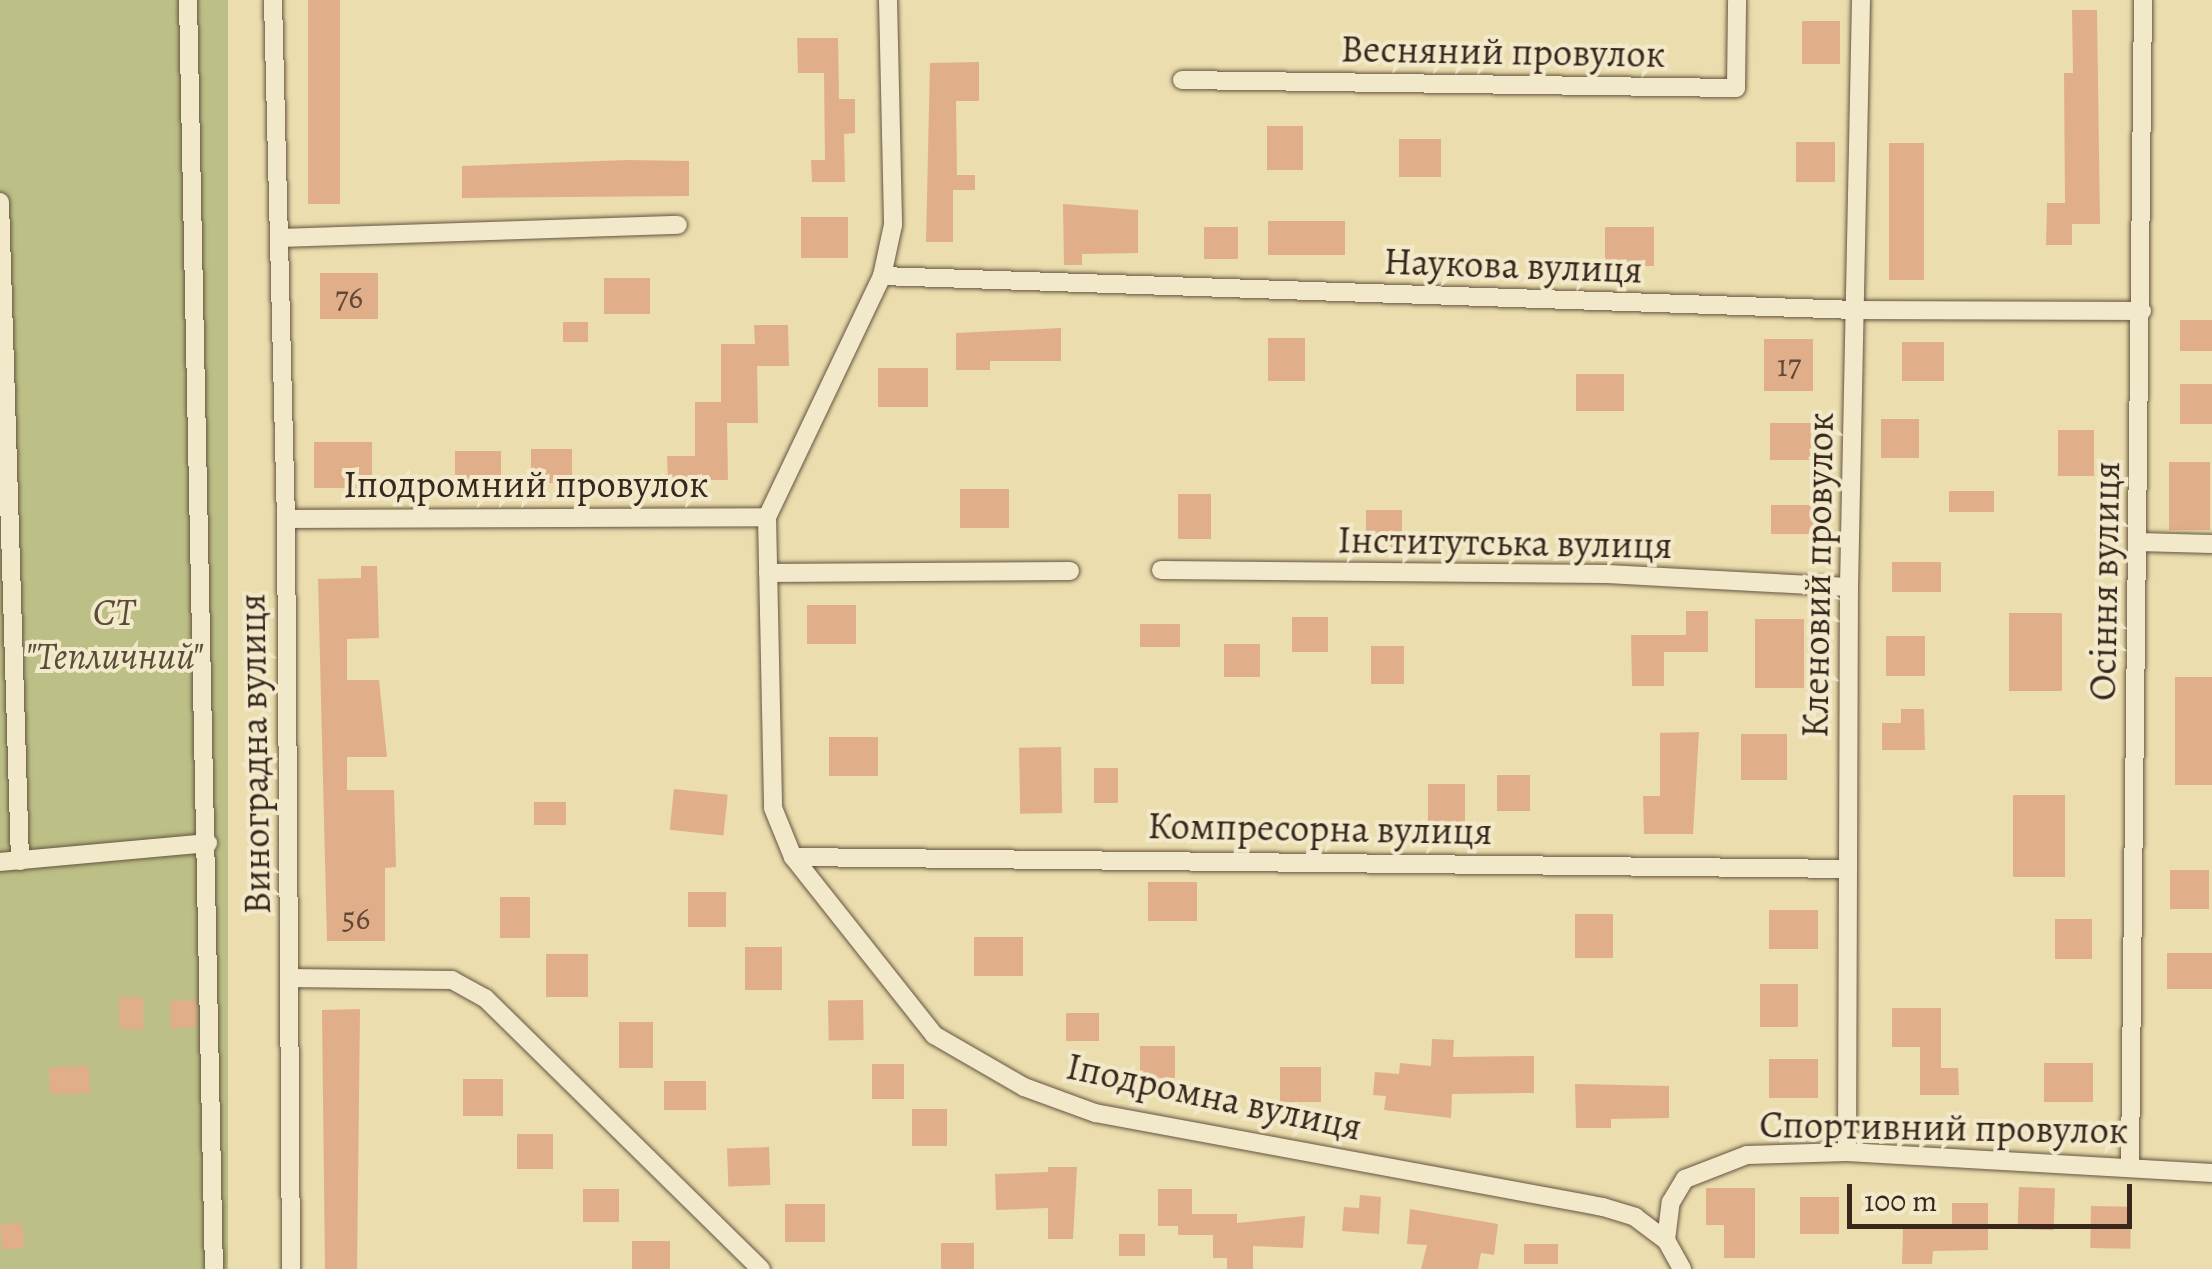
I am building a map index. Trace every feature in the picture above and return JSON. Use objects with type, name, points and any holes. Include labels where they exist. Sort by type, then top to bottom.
[{"type":"street","points":[[188,0],[214,1269]]},
{"type":"street","name":"Виноградна вулиця","points":[[272,0],[286,519],[291,1269]]},
{"type":"street","name":"Іподромна вулиця","points":[[888,0],[893,225],[882,276],[767,517],[772,808],[794,856],[934,1036],[1024,1087],[1094,1113],[1603,1206],[1666,1240]]},
{"type":"street","name":"Весняний провулок","points":[[1182,80],[1736,88],[1738,0]]},
{"type":"street","name":"Кленовий провулок","points":[[1847,1152],[1848,588],[1860,0]]},
{"type":"street","name":"Осіння вулиця","points":[[2130,1163],[2144,0]]},
{"type":"street","points":[[0,202],[20,861]]},
{"type":"street","points":[[281,238],[678,226]]},
{"type":"street","name":"Наукова вулиця","points":[[882,276],[1855,310],[2142,311]]},
{"type":"street","name":"Іподромний провулок","points":[[286,519],[767,517]]},
{"type":"street","points":[[2138,542],[2212,544]]},
{"type":"street","points":[[768,573],[1070,570]]},
{"type":"street","name":"Інститутська вулиця","points":[[1161,570],[1608,574],[1848,588]]},
{"type":"street","points":[[0,862],[208,843]]},
{"type":"street","name":"Компресорна вулиця","points":[[794,856],[1846,869]]},
{"type":"street","points":[[290,978],[452,980],[485,998],[761,1269]]},
{"type":"street","name":"Спортивний провулок","points":[[1666,1240],[1671,1202],[1684,1178],[1716,1162],[1847,1152],[2130,1163],[2212,1173]]},
{"type":"street","points":[[1666,1240],[1682,1269]]},
{"type":"green space","name":"СТ \"Тепличний\"","points":[[0,0],[228,0],[228,1269],[0,1269]]},
{"type":"building","points":[[308,0],[340,0],[340,204],[308,204]]},
{"type":"building","points":[[2072,10],[2097,10],[2100,224],[2072,224],[2072,245],[2046,245],[2047,203],[2065,203],[2064,73],[2073,73]]},
{"type":"building","points":[[1802,21],[1840,21],[1840,64],[1802,64]]},
{"type":"building","points":[[797,38],[838,38],[839,99],[855,99],[855,133],[844,134],[845,182],[812,182],[811,160],[825,160],[824,73],[798,73]]},
{"type":"building","points":[[979,62],[979,101],[956,101],[957,175],[975,175],[975,190],[953,190],[953,242],[926,242],[930,63]]},
{"type":"building","points":[[1267,126],[1303,126],[1303,170],[1267,170]]},
{"type":"building","points":[[1399,139],[1441,139],[1441,177],[1399,177]]},
{"type":"building","points":[[1796,142],[1835,142],[1835,182],[1796,182]]},
{"type":"building","points":[[1889,143],[1924,143],[1924,280],[1889,280]]},
{"type":"building","points":[[689,161],[689,196],[462,198],[462,166]]},
{"type":"building","points":[[1063,204],[1138,210],[1138,253],[1082,254],[1082,265],[1064,265]]},
{"type":"building","points":[[801,217],[848,217],[848,258],[801,258]]},
{"type":"building","points":[[1268,221],[1345,221],[1345,255],[1268,255]]},
{"type":"building","points":[[1204,227],[1238,227],[1238,259],[1204,259]]},
{"type":"building","points":[[1605,227],[1654,227],[1654,266],[1605,266]]},
{"type":"building","points":[[320,273],[378,273],[378,319],[320,319]]},
{"type":"building","points":[[604,278],[650,278],[650,314],[604,314]]},
{"type":"building","points":[[2180,320],[2212,320],[2212,351],[2180,351]]},
{"type":"building","points":[[563,322],[588,322],[588,342],[563,342]]},
{"type":"building","points":[[754,325],[788,325],[789,366],[757,366],[758,423],[727,423],[728,480],[668,480],[667,456],[695,456],[695,402],[721,402],[721,344],[755,344]]},
{"type":"building","points":[[1061,328],[1061,361],[990,361],[990,370],[956,370],[956,333]]},
{"type":"building","points":[[1268,338],[1305,338],[1305,381],[1268,381]]},
{"type":"building","points":[[1764,339],[1813,339],[1813,391],[1764,391]]},
{"type":"building","points":[[1902,342],[1944,342],[1944,381],[1902,381]]},
{"type":"building","points":[[878,368],[928,368],[928,407],[878,407]]},
{"type":"building","points":[[1576,374],[1624,374],[1624,411],[1576,411]]},
{"type":"building","points":[[2180,384],[2212,384],[2212,424],[2180,424]]},
{"type":"building","points":[[1881,419],[1919,419],[1919,458],[1881,458]]},
{"type":"building","points":[[1770,423],[1811,423],[1811,460],[1770,460]]},
{"type":"building","points":[[2058,430],[2094,430],[2094,476],[2058,476]]},
{"type":"building","points":[[314,442],[372,442],[372,488],[314,488]]},
{"type":"building","points":[[531,449],[572,449],[572,483],[531,483]]},
{"type":"building","points":[[455,451],[501,451],[501,481],[455,481]]},
{"type":"building","points":[[2169,462],[2210,462],[2210,530],[2169,530]]},
{"type":"building","points":[[960,489],[1009,489],[1009,528],[960,528]]},
{"type":"building","points":[[1949,491],[1994,491],[1994,512],[1949,512]]},
{"type":"building","points":[[1178,494],[1211,494],[1211,539],[1178,539]]},
{"type":"building","points":[[1771,505],[1814,505],[1814,534],[1771,534]]},
{"type":"building","points":[[1366,510],[1402,510],[1402,547],[1366,547]]},
{"type":"building","points":[[1892,562],[1941,562],[1941,592],[1892,592]]},
{"type":"building","points":[[361,566],[377,566],[379,638],[347,639],[347,680],[379,680],[387,757],[347,757],[347,790],[394,790],[396,867],[385,868],[385,941],[327,941],[318,579],[361,578]]},
{"type":"building","points":[[807,605],[856,605],[856,644],[807,644]]},
{"type":"building","points":[[1686,611],[1708,611],[1708,652],[1664,652],[1664,686],[1632,686],[1631,635],[1686,635]]},
{"type":"building","points":[[2009,613],[2062,613],[2062,691],[2009,691]]},
{"type":"building","points":[[1292,617],[1328,617],[1328,652],[1292,652]]},
{"type":"building","points":[[1755,619],[1804,619],[1804,688],[1755,688]]},
{"type":"building","points":[[1140,624],[1180,624],[1180,647],[1140,647]]},
{"type":"building","points":[[1886,636],[1925,636],[1925,676],[1886,676]]},
{"type":"building","points":[[1224,644],[1260,644],[1260,677],[1224,677]]},
{"type":"building","points":[[1371,646],[1404,646],[1404,684],[1371,684]]},
{"type":"building","points":[[2175,677],[2212,677],[2212,785],[2175,785]]},
{"type":"building","points":[[1901,709],[1924,709],[1925,750],[1882,750],[1882,723],[1901,723]]},
{"type":"building","points":[[1699,732],[1693,834],[1644,834],[1643,796],[1660,796],[1660,733]]},
{"type":"building","points":[[1741,734],[1787,734],[1787,780],[1741,780]]},
{"type":"building","points":[[829,737],[878,737],[878,776],[829,776]]},
{"type":"building","points":[[1061,747],[1062,813],[1020,814],[1019,748]]},
{"type":"building","points":[[1094,768],[1118,768],[1118,803],[1094,803]]},
{"type":"building","points":[[1497,775],[1530,775],[1530,811],[1497,811]]},
{"type":"building","points":[[1428,784],[1465,784],[1465,826],[1428,826]]},
{"type":"building","points":[[674,789],[728,795],[723,835],[670,830]]},
{"type":"building","points":[[2013,795],[2065,795],[2065,877],[2013,877]]},
{"type":"building","points":[[534,802],[566,802],[566,825],[534,825]]},
{"type":"building","points":[[2170,870],[2209,870],[2209,909],[2170,909]]},
{"type":"building","points":[[1148,882],[1197,882],[1197,921],[1148,921]]},
{"type":"building","points":[[688,892],[726,892],[726,927],[688,927]]},
{"type":"building","points":[[500,897],[530,897],[530,938],[500,938]]},
{"type":"building","points":[[1769,910],[1818,910],[1818,949],[1769,949]]},
{"type":"building","points":[[1575,914],[1613,914],[1613,958],[1575,958]]},
{"type":"building","points":[[2055,919],[2092,919],[2092,959],[2055,959]]},
{"type":"building","points":[[974,937],[1023,937],[1023,976],[974,976]]},
{"type":"building","points":[[745,947],[782,947],[782,990],[745,990]]},
{"type":"building","points":[[2167,953],[2212,953],[2212,989],[2167,989]]},
{"type":"building","points":[[546,954],[588,954],[588,997],[546,997]]},
{"type":"building","points":[[1760,984],[1798,984],[1798,1027],[1760,1027]]},
{"type":"building","points":[[119,997],[143,997],[143,1029],[119,1029]]},
{"type":"building","points":[[196,1000],[197,1027],[171,1028],[170,1001]]},
{"type":"building","points":[[863,1000],[864,1040],[829,1041],[828,1001]]},
{"type":"building","points":[[1892,1008],[1941,1008],[1941,1068],[1958,1068],[1959,1095],[1920,1095],[1920,1047],[1892,1047]]},
{"type":"building","points":[[360,1009],[357,1269],[325,1269],[322,1010]]},
{"type":"building","points":[[1066,1013],[1099,1013],[1099,1041],[1066,1041]]},
{"type":"building","points":[[619,1022],[653,1022],[653,1068],[619,1068]]},
{"type":"building","points":[[1432,1039],[1454,1040],[1453,1057],[1534,1056],[1534,1093],[1452,1094],[1451,1118],[1384,1110],[1386,1096],[1373,1095],[1375,1072],[1399,1074],[1400,1063],[1431,1066]]},
{"type":"building","points":[[1140,1046],[1175,1046],[1175,1078],[1140,1078]]},
{"type":"building","points":[[1769,1059],[1818,1059],[1818,1098],[1769,1098]]},
{"type":"building","points":[[2044,1063],[2093,1063],[2093,1102],[2044,1102]]},
{"type":"building","points":[[872,1064],[904,1064],[904,1099],[872,1099]]},
{"type":"building","points":[[89,1066],[90,1093],[50,1094],[49,1067]]},
{"type":"building","points":[[1280,1067],[1321,1067],[1321,1102],[1280,1102]]},
{"type":"building","points":[[463,1079],[503,1079],[503,1116],[463,1116]]},
{"type":"building","points":[[664,1081],[706,1081],[706,1110],[664,1110]]},
{"type":"building","points":[[1575,1084],[1669,1086],[1669,1118],[1611,1119],[1611,1128],[1576,1128]]},
{"type":"building","points":[[912,1109],[947,1109],[947,1146],[912,1146]]},
{"type":"building","points":[[517,1134],[553,1134],[553,1169],[517,1169]]},
{"type":"building","points":[[769,1147],[770,1185],[728,1186],[727,1148]]},
{"type":"building","points":[[1048,1167],[1077,1167],[1073,1239],[1048,1239],[1048,1208],[996,1210],[995,1174],[1048,1172]]},
{"type":"building","points":[[2019,1187],[2055,1188],[2054,1230],[2018,1229]]},
{"type":"building","points":[[1706,1188],[1755,1188],[1755,1258],[1724,1258],[1724,1225],[1706,1225]]},
{"type":"building","points":[[583,1189],[619,1189],[619,1222],[583,1222]]},
{"type":"building","points":[[1158,1189],[1192,1189],[1192,1214],[1237,1214],[1237,1223],[1305,1216],[1303,1248],[1253,1246],[1253,1269],[1227,1269],[1227,1258],[1213,1258],[1213,1235],[1178,1235],[1178,1226],[1158,1226]]},
{"type":"building","points":[[1360,1195],[1381,1197],[1379,1234],[1342,1231],[1344,1207],[1359,1208]]},
{"type":"building","points":[[1800,1197],[1839,1197],[1839,1234],[1800,1234]]},
{"type":"building","points":[[1952,1203],[1988,1203],[1988,1250],[1933,1251],[1932,1264],[1902,1264],[1903,1229],[1952,1229]]},
{"type":"building","points":[[785,1204],[825,1204],[825,1242],[785,1242]]},
{"type":"building","points":[[2091,1206],[2131,1207],[2130,1249],[2090,1248]]},
{"type":"building","points":[[1410,1209],[1498,1224],[1494,1255],[1481,1253],[1478,1269],[1421,1269],[1427,1245],[1407,1244]]},
{"type":"building","points":[[22,1223],[24,1248],[2,1250],[0,1225]]},
{"type":"building","points":[[1119,1234],[1145,1234],[1145,1256],[1119,1256]]},
{"type":"building","points":[[632,1241],[670,1241],[670,1269],[632,1269]]},
{"type":"building","points":[[941,1243],[974,1243],[974,1269],[941,1269]]},
{"type":"building","points":[[1524,1244],[1558,1244],[1558,1264],[1524,1264]]}]
